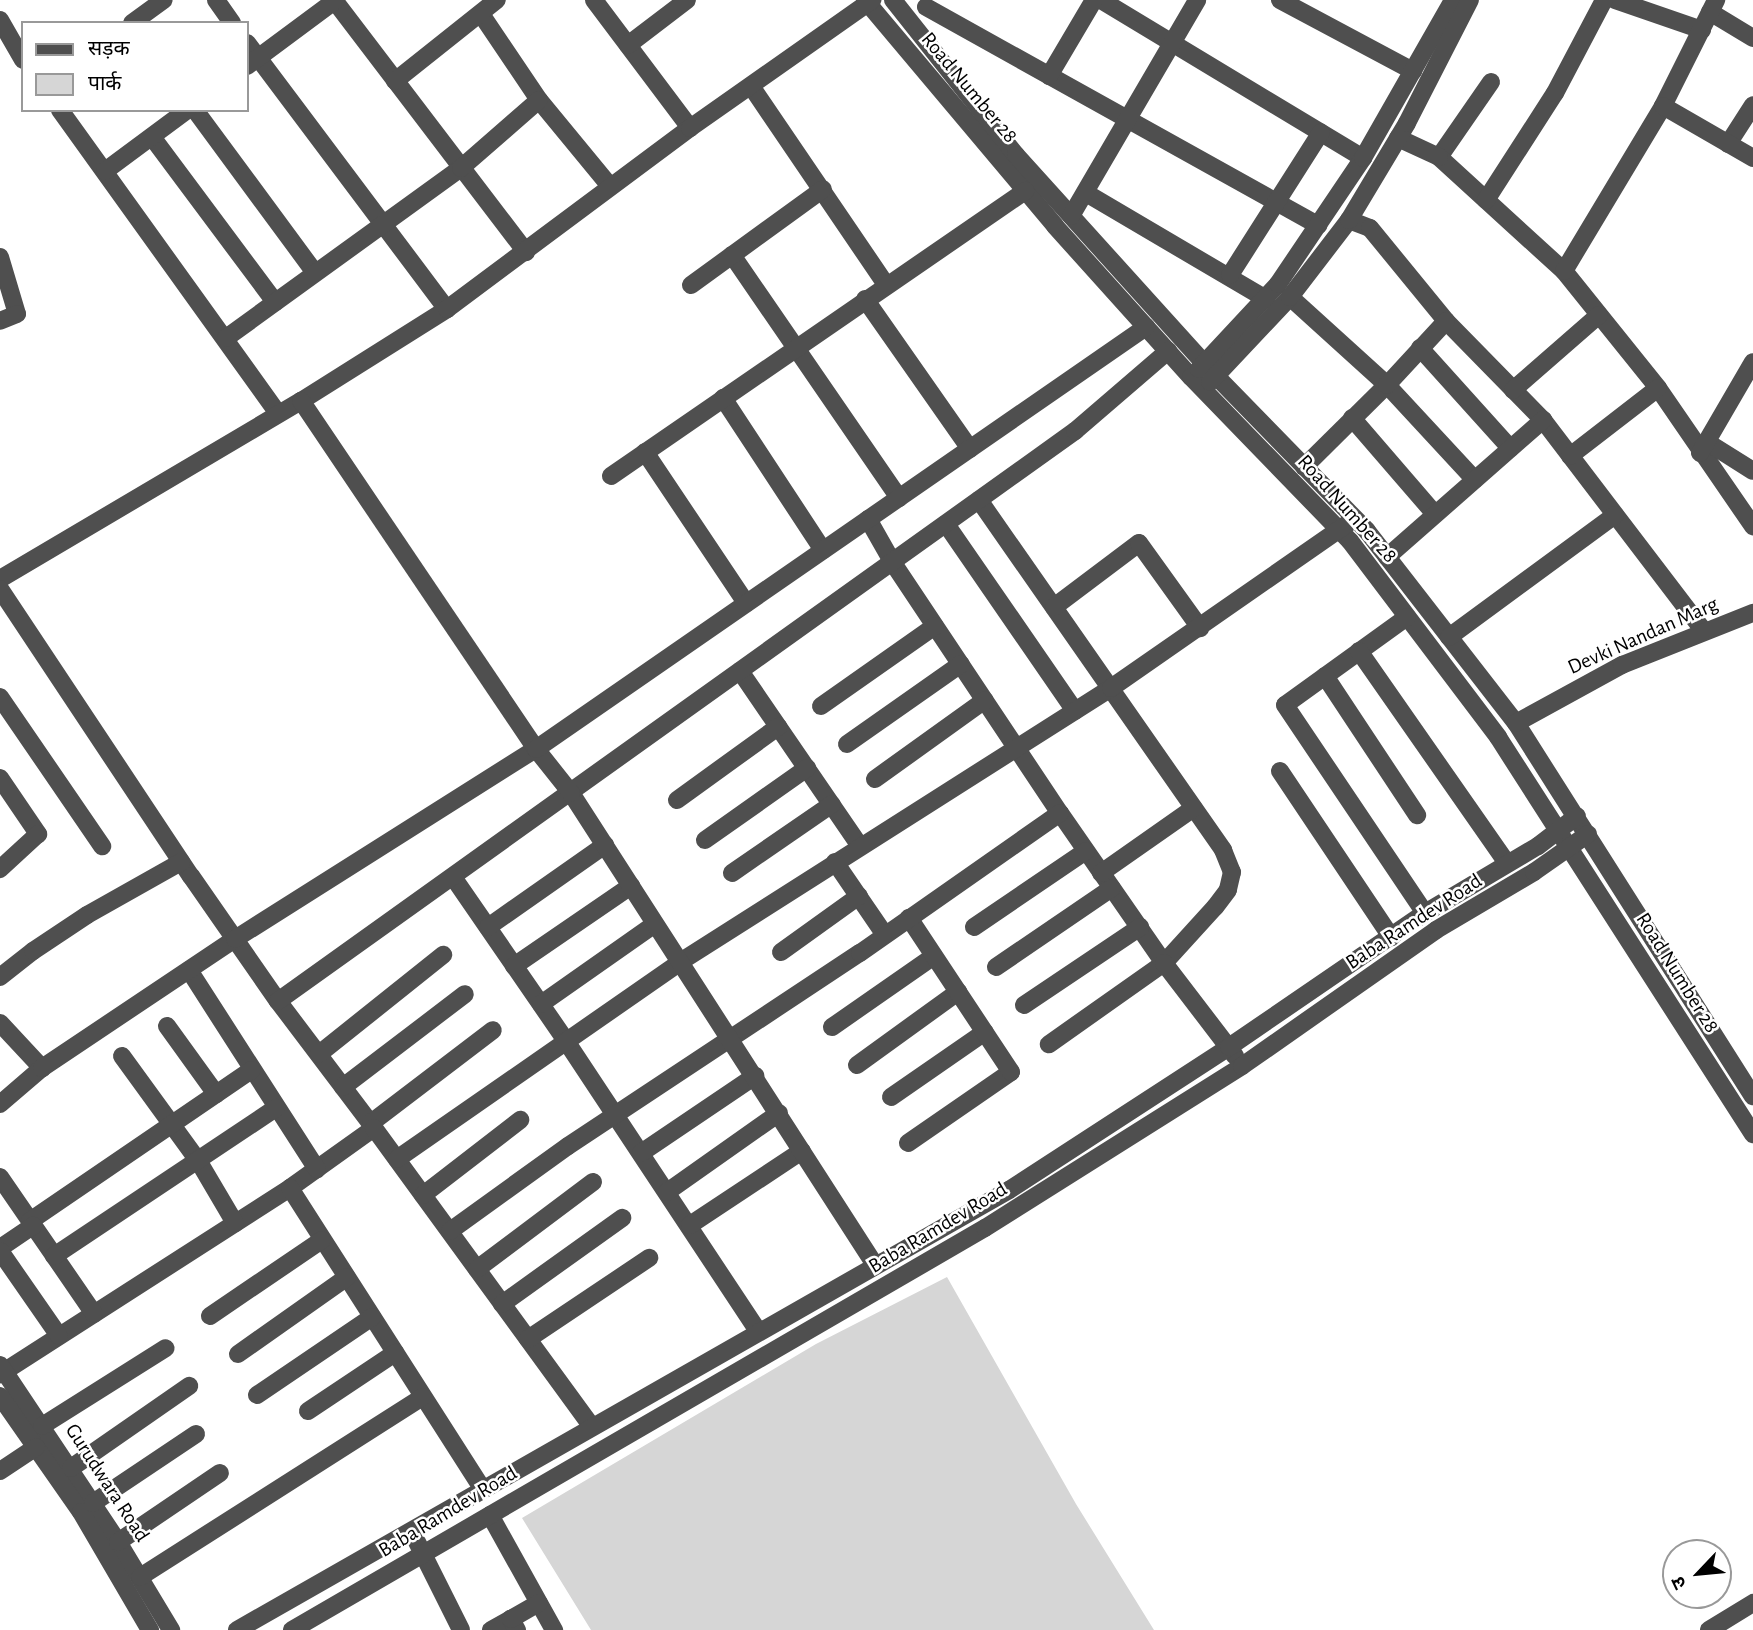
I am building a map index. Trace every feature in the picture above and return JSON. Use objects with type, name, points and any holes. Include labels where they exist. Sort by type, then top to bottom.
[{"type":"street","points":[[135,21],[164,0]]},
{"type":"street","points":[[216,0],[231,21]]},
{"type":"street","points":[[447,309],[252,62],[335,0],[527,252]]},
{"type":"street","points":[[396,81],[497,0]]},
{"type":"street","points":[[594,0],[690,128]]},
{"type":"street","points":[[628,45],[687,0]]},
{"type":"street","name":"Road Number 28","points":[[893,0],[1016,155],[1072,216],[1204,376],[1340,530],[1407,617],[1498,737],[1753,1134]]},
{"type":"street","points":[[1049,76],[1094,0]]},
{"type":"street","points":[[1101,0],[1363,158]]},
{"type":"street","points":[[1072,216],[1130,121],[1197,0]]},
{"type":"street","points":[[1280,0],[1413,71]]},
{"type":"street","points":[[1204,376],[1266,299],[1363,158],[1453,0]]},
{"type":"street","points":[[1204,376],[1290,297],[1349,220],[1398,138],[1470,0]]},
{"type":"street","points":[[1486,200],[1555,93],[1604,0]]},
{"type":"street","points":[[1615,0],[1702,30]]},
{"type":"street","points":[[0,579],[300,401],[447,309],[527,252],[610,186],[868,1]]},
{"type":"street","name":"Road Number 28","points":[[868,1],[1025,191],[1168,351],[1204,376],[1304,467],[1354,518],[1387,557],[1516,723],[1753,1096]]},
{"type":"street","points":[[918,33],[928,4],[1049,76],[1318,225]]},
{"type":"street","points":[[1564,271],[1663,106],[1713,6],[1753,38]]},
{"type":"street","points":[[481,14],[539,100],[610,186]]},
{"type":"street","points":[[0,20],[21,57]]},
{"type":"street","points":[[1439,157],[1491,82]]},
{"type":"street","points":[[751,86],[886,285]]},
{"type":"street","points":[[226,338],[461,168],[539,100]]},
{"type":"street","points":[[1728,144],[1753,105]]},
{"type":"street","points":[[1663,106],[1753,158]]},
{"type":"street","points":[[61,112],[278,413]]},
{"type":"street","points":[[105,171],[184,112]]},
{"type":"street","points":[[196,112],[315,273]]},
{"type":"street","points":[[1230,275],[1321,132]]},
{"type":"street","points":[[152,137],[275,302]]},
{"type":"street","points":[[1398,138],[1439,157],[1564,271],[1703,447],[1753,526]]},
{"type":"street","points":[[691,285],[823,189]]},
{"type":"street","points":[[611,476],[1025,191]]},
{"type":"street","points":[[1086,193],[1230,275],[1266,299]]},
{"type":"street","points":[[1349,220],[1370,228],[1446,321],[1542,420],[1704,631]]},
{"type":"street","points":[[732,255],[899,498]]},
{"type":"street","points":[[0,257],[17,314],[0,321]]},
{"type":"street","points":[[1290,297],[1387,385],[1475,480]]},
{"type":"street","points":[[865,299],[970,449]]},
{"type":"street","points":[[1513,390],[1599,315]]},
{"type":"street","points":[[1304,467],[1387,385],[1446,321]]},
{"type":"street","points":[[0,1104],[42,1068],[235,939],[536,749],[1146,327]]},
{"type":"street","points":[[1420,348],[1510,448]]},
{"type":"street","points":[[278,1001],[1075,430],[1168,351]]},
{"type":"street","points":[[1703,447],[1751,371]]},
{"type":"street","points":[[1570,456],[1658,388]]},
{"type":"street","points":[[723,398],[823,550]]},
{"type":"street","points":[[300,401],[536,749],[571,793],[875,1265]]},
{"type":"street","points":[[1352,418],[1435,514]]},
{"type":"street","points":[[1387,557],[1542,420]]},
{"type":"street","points":[[1703,447],[1753,471]]},
{"type":"street","points":[[645,452],[746,603]]},
{"type":"street","points":[[979,499],[1223,850],[1232,872],[1228,890],[1164,963],[1049,1044]]},
{"type":"street","points":[[1449,637],[1615,515]]},
{"type":"street","points":[[397,1159],[680,962],[1111,688],[1354,518]]},
{"type":"street","points":[[868,519],[892,562],[1060,813],[1164,963],[1242,1066]]},
{"type":"street","points":[[946,524],[1075,711]]},
{"type":"street","points":[[1054,607],[1139,543],[1200,628]]},
{"type":"street","points":[[0,589],[181,862],[278,1001],[373,1126],[591,1426]]},
{"type":"street","name":"Devki Nandan Marg","points":[[1516,723],[1622,665],[1753,613]]},
{"type":"street","points":[[1407,617],[1285,705],[1425,913]]},
{"type":"street","points":[[821,706],[935,626]]},
{"type":"street","points":[[1359,651],[1507,863]]},
{"type":"street","points":[[847,744],[961,664]]},
{"type":"street","points":[[740,671],[860,846]]},
{"type":"street","points":[[1325,676],[1417,815]]},
{"type":"street","points":[[0,697],[102,846]]},
{"type":"street","points":[[875,779],[985,700]]},
{"type":"street","points":[[677,800],[778,727]]},
{"type":"street","points":[[705,840],[807,768]]},
{"type":"street","points":[[1280,771],[1391,937]]},
{"type":"street","points":[[0,778],[38,834],[0,869]]},
{"type":"street","points":[[732,873],[832,804]]},
{"type":"street","points":[[996,967],[1194,808]]},
{"type":"street","points":[[450,1231],[615,1115],[885,935],[1060,813]]},
{"type":"street","points":[[237,1630],[1009,1190],[1229,1048],[1425,913],[1559,831],[1577,816]]},
{"type":"street","name":"Baba Ramdev Road","points":[[292,1630],[985,1228],[1242,1066],[1436,930],[1571,848],[1588,834]]},
{"type":"street","points":[[488,927],[605,845]]},
{"type":"street","points":[[974,927],[1086,851]]},
{"type":"street","points":[[0,978],[33,951],[87,915],[181,862]]},
{"type":"street","points":[[835,862],[885,935]]},
{"type":"street","points":[[453,877],[690,1225],[758,1331]]},
{"type":"street","points":[[514,965],[631,886]]},
{"type":"street","points":[[780,952],[859,896]]},
{"type":"street","points":[[908,1143],[1011,1072],[909,918]]},
{"type":"street","points":[[541,1004],[655,923]]},
{"type":"street","points":[[1024,1005],[1140,927]]},
{"type":"street","points":[[318,1054],[443,955]]},
{"type":"street","points":[[832,1027],[934,956]]},
{"type":"street","points":[[189,970],[317,1169]]},
{"type":"street","points":[[857,1065],[958,992]]},
{"type":"street","points":[[343,1087],[465,994]]},
{"type":"street","points":[[0,1023],[42,1068]]},
{"type":"street","points":[[167,1026],[216,1094]]},
{"type":"street","points":[[1,1370],[94,1314],[290,1188],[493,1030]]},
{"type":"street","points":[[891,1097],[985,1032]]},
{"type":"street","points":[[122,1056],[199,1162],[235,1223]]},
{"type":"street","points":[[59,1336],[0,1249],[31,1223],[251,1070]]},
{"type":"street","points":[[641,1153],[755,1076]]},
{"type":"street","points":[[54,1256],[199,1162],[276,1108]]},
{"type":"street","points":[[667,1192],[779,1113]]},
{"type":"street","points":[[423,1195],[520,1120]]},
{"type":"street","points":[[690,1225],[803,1151]]},
{"type":"street","points":[[0,1177],[94,1314]]},
{"type":"street","points":[[477,1269],[593,1182]]},
{"type":"street","points":[[290,1188],[482,1488]]},
{"type":"street","points":[[502,1304],[622,1218]]},
{"type":"street","points":[[210,1316],[323,1240]]},
{"type":"street","points":[[528,1339],[649,1258]]},
{"type":"street","points":[[238,1353],[347,1278]]},
{"type":"street","points":[[817,1298],[827,1319]]},
{"type":"street","points":[[257,1395],[372,1317]]},
{"type":"street","points":[[42,1426],[166,1348]]},
{"type":"street","points":[[308,1411],[395,1353]]},
{"type":"street","name":"Gurudwara Road","points":[[1,1370],[71,1468],[171,1630]]},
{"type":"street","points":[[71,1468],[189,1386]]},
{"type":"street","name":"Gurudwara Road","points":[[0,1396],[81,1511],[150,1630]]},
{"type":"street","points":[[140,1577],[423,1396]]},
{"type":"street","points":[[93,1503],[196,1434]]},
{"type":"street","points":[[0,1471],[36,1447]]},
{"type":"street","points":[[118,1542],[220,1473]]},
{"type":"street","points":[[490,1515],[554,1630]]},
{"type":"street","points":[[412,1531],[461,1630]]},
{"type":"street","points":[[491,1630],[514,1625],[539,1603]]},
{"type":"street","points":[[1709,1630],[1753,1603]]},
{"type":"green space","points":[[947,1277],[1076,1504],[1154,1630],[591,1630],[522,1518],[816,1344]]}]
